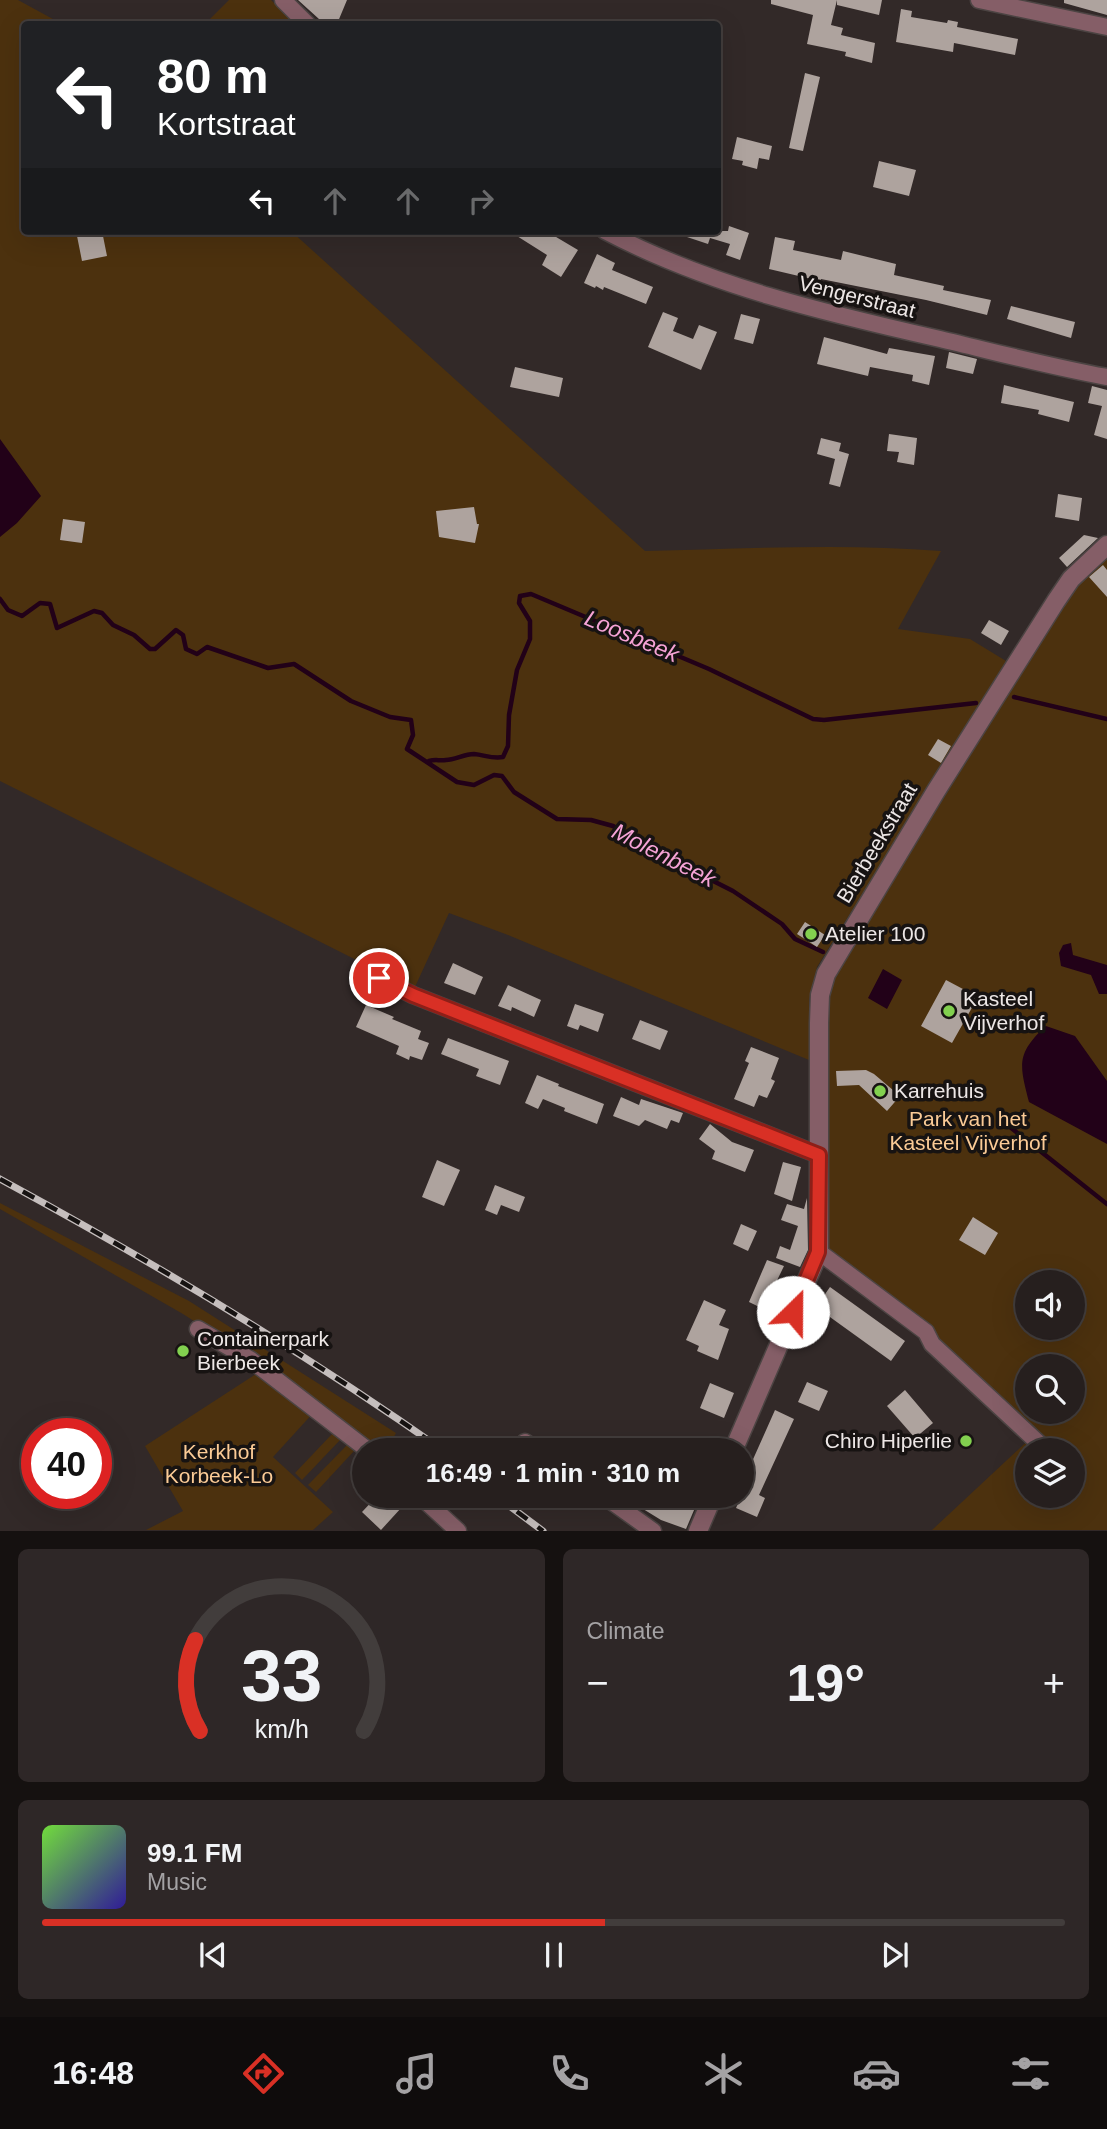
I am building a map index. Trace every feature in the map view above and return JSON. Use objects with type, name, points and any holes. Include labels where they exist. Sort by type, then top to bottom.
[{"type":"street","points":[[284,0],[304,21]]},
{"type":"street","points":[[979,0],[1107,27]]},
{"type":"street","name":"Vengerstraat","points":[[613,235],[742,289],[832,314],[1107,377]]},
{"type":"street","name":"Bierbeekstraat","points":[[739,1438],[818,1252],[819,1009],[826,974],[936,791],[1056,601],[1071,579],[1107,545]]},
{"type":"street","points":[[379,978],[425,1000],[819,1155]]},
{"type":"street","points":[[818,1252],[926,1332],[932,1344],[1033,1438]]},
{"type":"street","points":[[198,1329],[251,1360],[354,1438]]},
{"type":"street","points":[[433,1508],[458,1531]]},
{"type":"street","points":[[621,1508],[653,1531]]},
{"type":"street","points":[[698,1531],[708,1508]]},
{"type":"green space","points":[[0,0],[18,0],[56,21],[21,21],[21,235],[295,235],[645,551],[830,547],[941,551],[898,629],[970,639],[1006,661],[817,967],[809,1000],[809,1060],[449,913],[414,989],[0,781]]},
{"type":"green space","points":[[229,0],[271,0],[292,21],[208,21]]},
{"type":"green space","name":"Park van het Kasteel Vijverhof","points":[[1107,559],[1107,1530],[932,1530],[1015,1453],[1015,1508],[1085,1508],[1085,1438],[1031,1438],[1036,1433],[1026,1424],[1085,1424],[1085,1354],[1015,1354],[1015,1415],[829,1255],[828,1006],[831,984],[1076,585]]},
{"type":"green space","points":[[0,1203],[189,1301],[396,1433],[393,1438],[358,1438],[253,1359],[183,1314],[0,1209]]},
{"type":"green space","name":"Kerkhof Korbeek-Lo","points":[[259,1372],[315,1411],[273,1457],[333,1512],[313,1530],[146,1530],[183,1511],[145,1446]]},
{"type":"green space","points":[[333,1433],[340,1440],[302,1480],[295,1473]]},
{"type":"green space","points":[[347,1445],[352,1449],[352,1453],[316,1492],[308,1485]]},
{"type":"shaded area","points":[[0,439],[41,496],[17,523],[0,537]]},
{"type":"shaded area","points":[[1071,943],[1073,955],[1107,965],[1107,994],[1099,994],[1091,975],[1061,966],[1059,953],[1063,945]]},
{"type":"shaded area","points":[[883,969],[902,980],[887,1009],[868,998]]},
{"type":"shaded area","points":[[1046,1026],[1075,1036],[1107,1081],[1107,1144],[1029,1102],[1022,1061],[1029,1045]]},
{"type":"building","points":[[298,0],[347,0],[338,21],[319,19]]},
{"type":"building","points":[[771,0],[837,0],[831,25],[843,28],[841,35],[875,43],[872,63],[845,56],[846,52],[807,44],[813,15],[771,4]]},
{"type":"building","points":[[837,0],[882,0],[879,15],[837,5]]},
{"type":"building","points":[[1064,0],[1107,0],[1107,15],[1064,3]]},
{"type":"building","points":[[901,9],[912,11],[911,17],[947,23],[948,20],[958,22],[957,27],[1018,39],[1015,55],[954,43],[953,52],[896,42]]},
{"type":"building","points":[[805,73],[820,77],[803,151],[789,148]]},
{"type":"building","points":[[737,137],[772,146],[769,160],[759,158],[757,169],[742,165],[743,161],[732,159]]},
{"type":"building","points":[[879,161],[916,170],[909,196],[873,187]]},
{"type":"building","points":[[729,226],[749,233],[740,260],[726,255],[730,244],[710,238],[708,244],[681,235],[721,235],[721,231],[728,231]]},
{"type":"building","points":[[77,235],[103,235],[107,256],[82,261]]},
{"type":"building","points":[[515,235],[553,235],[578,250],[561,277],[542,265],[547,255]]},
{"type":"building","points":[[775,237],[795,241],[793,250],[841,260],[843,251],[896,264],[894,275],[944,286],[943,290],[991,300],[987,315],[769,269]]},
{"type":"building","points":[[597,254],[615,263],[612,270],[653,287],[646,304],[604,287],[603,290],[584,283]]},
{"type":"building","points":[[1011,306],[1075,322],[1071,338],[1007,319]]},
{"type":"building","points":[[663,312],[678,318],[673,331],[693,339],[699,325],[717,332],[701,370],[648,347]]},
{"type":"building","points":[[741,314],[760,319],[753,344],[734,339]]},
{"type":"building","points":[[824,337],[887,354],[889,348],[935,356],[929,385],[912,381],[913,375],[870,367],[868,376],[817,364]]},
{"type":"building","points":[[949,352],[977,359],[973,374],[946,368]]},
{"type":"building","points":[[515,367],[563,378],[559,397],[510,387]]},
{"type":"building","points":[[1004,385],[1074,402],[1069,422],[1038,414],[1039,410],[1001,403]]},
{"type":"building","points":[[1092,386],[1107,390],[1107,439],[1094,435],[1102,406],[1088,403]]},
{"type":"building","points":[[889,434],[917,438],[914,465],[897,462],[899,452],[887,451]]},
{"type":"building","points":[[821,438],[841,443],[839,451],[849,454],[840,487],[829,484],[835,459],[817,454]]},
{"type":"building","points":[[1058,494],[1082,498],[1079,521],[1055,517]]},
{"type":"building","points":[[474,507],[479,524],[475,543],[439,537],[436,511]]},
{"type":"building","points":[[63,519],[85,522],[82,543],[60,540]]},
{"type":"building","points":[[1084,535],[1098,538],[1067,567],[1059,558]]},
{"type":"building","points":[[1103,565],[1107,570],[1107,597],[1089,577]]},
{"type":"building","points":[[989,620],[1009,631],[1001,645],[981,633]]},
{"type":"building","points":[[938,739],[951,746],[941,763],[928,755]]},
{"type":"building","name":"Atelier 100","points":[[805,922],[825,935],[817,947],[797,934]]},
{"type":"building","points":[[453,963],[483,977],[475,995],[444,983]]},
{"type":"building","name":"Kasteel Vijverhof","points":[[946,980],[978,997],[952,1043],[921,1026]]},
{"type":"building","points":[[508,985],[541,1000],[534,1017],[512,1007],[511,1011],[498,1006]]},
{"type":"building","points":[[575,1004],[604,1014],[598,1032],[580,1025],[578,1030],[567,1026]]},
{"type":"building","points":[[366,1005],[421,1031],[418,1039],[429,1043],[422,1060],[410,1056],[409,1060],[396,1054],[399,1046],[356,1027]]},
{"type":"building","points":[[640,1020],[668,1031],[660,1050],[632,1039]]},
{"type":"building","points":[[448,1038],[509,1061],[500,1085],[476,1076],[479,1069],[441,1054]]},
{"type":"building","points":[[751,1047],[779,1058],[771,1079],[775,1081],[767,1098],[759,1095],[754,1107],[734,1099],[749,1063],[745,1061]]},
{"type":"building","name":"Karrehuis","points":[[866,1070],[900,1096],[887,1111],[859,1085],[837,1086],[836,1071]]},
{"type":"building","points":[[537,1075],[604,1104],[597,1124],[543,1099],[538,1109],[525,1103]]},
{"type":"building","points":[[621,1097],[639,1105],[641,1099],[683,1113],[679,1123],[671,1120],[667,1129],[645,1120],[639,1126],[613,1116]]},
{"type":"building","points":[[710,1124],[732,1142],[754,1150],[745,1172],[712,1159],[715,1151],[699,1139]]},
{"type":"building","points":[[437,1160],[460,1170],[444,1206],[422,1197]]},
{"type":"building","points":[[783,1162],[801,1167],[792,1201],[774,1194]]},
{"type":"building","points":[[495,1185],[525,1197],[519,1212],[501,1205],[497,1215],[485,1210]]},
{"type":"building","points":[[807,1198],[808,1250],[800,1267],[776,1258],[780,1246],[790,1250],[798,1226],[781,1220],[787,1204],[804,1209]]},
{"type":"building","points":[[973,1217],[998,1233],[985,1255],[959,1240]]},
{"type":"building","points":[[741,1224],[757,1231],[748,1251],[733,1244]]},
{"type":"building","points":[[767,1260],[784,1266],[770,1295],[776,1298],[770,1312],[749,1302]]},
{"type":"building","points":[[830,1287],[905,1341],[891,1361],[816,1307]]},
{"type":"building","points":[[704,1300],[726,1310],[719,1325],[729,1329],[718,1360],[697,1351],[699,1346],[686,1340]]},
{"type":"building","points":[[807,1382],[828,1391],[819,1411],[798,1402]]},
{"type":"building","points":[[710,1383],[734,1393],[724,1418],[700,1408]]},
{"type":"building","points":[[905,1390],[933,1423],[915,1438],[887,1406]]},
{"type":"building","points":[[775,1410],[794,1419],[759,1495],[765,1498],[757,1517],[736,1508],[754,1508],[754,1457]]},
{"type":"building","points":[[366,1508],[401,1508],[381,1530],[362,1512]]},
{"type":"building","points":[[642,1508],[695,1508],[686,1529],[661,1520]]},
{"type":"waterway","name":"Loosbeek","points":[[429,761],[474,754],[503,757],[508,746],[509,715],[517,670],[530,639],[530,621],[519,603],[520,596],[531,594],[709,669],[813,719],[976,703]]},
{"type":"waterway","name":"Molenbeek","points":[[0,599],[8,610],[22,616],[40,603],[50,604],[57,628],[94,611],[102,613],[113,625],[134,635],[150,649],[155,649],[176,630],[183,635],[186,649],[197,654],[207,647],[268,668],[294,664],[351,701],[390,717],[411,720],[413,735],[407,749],[457,782],[474,785],[494,775],[502,776],[514,792],[557,819],[591,820],[613,826],[642,845],[733,891],[782,924],[795,939],[823,952]]},
{"type":"waterway","name":"Loosbeek","points":[[1014,697],[1107,719]]},
{"type":"waterway","name":"Molenbeek","points":[[1010,1127],[1107,1204]]},
{"type":"railway","points":[[0,1179],[114,1242],[226,1309],[425,1438]]},
{"type":"railway","points":[[512,1508],[543,1531]]},
{"type":"place","name":"Atelier 100","points":[[811,934]]},
{"type":"place","name":"Kasteel Vijverhof","points":[[949,1011]]},
{"type":"place","name":"Karrehuis","points":[[880,1091]]},
{"type":"place","name":"Containerpark Bierbeek","points":[[183,1351]]},
{"type":"place","name":"Chiro Hiperlie","points":[[966,1441]]},
{"type":"route","points":[[379,978],[413,995],[819,1155],[818,1252],[793,1312]]}]
